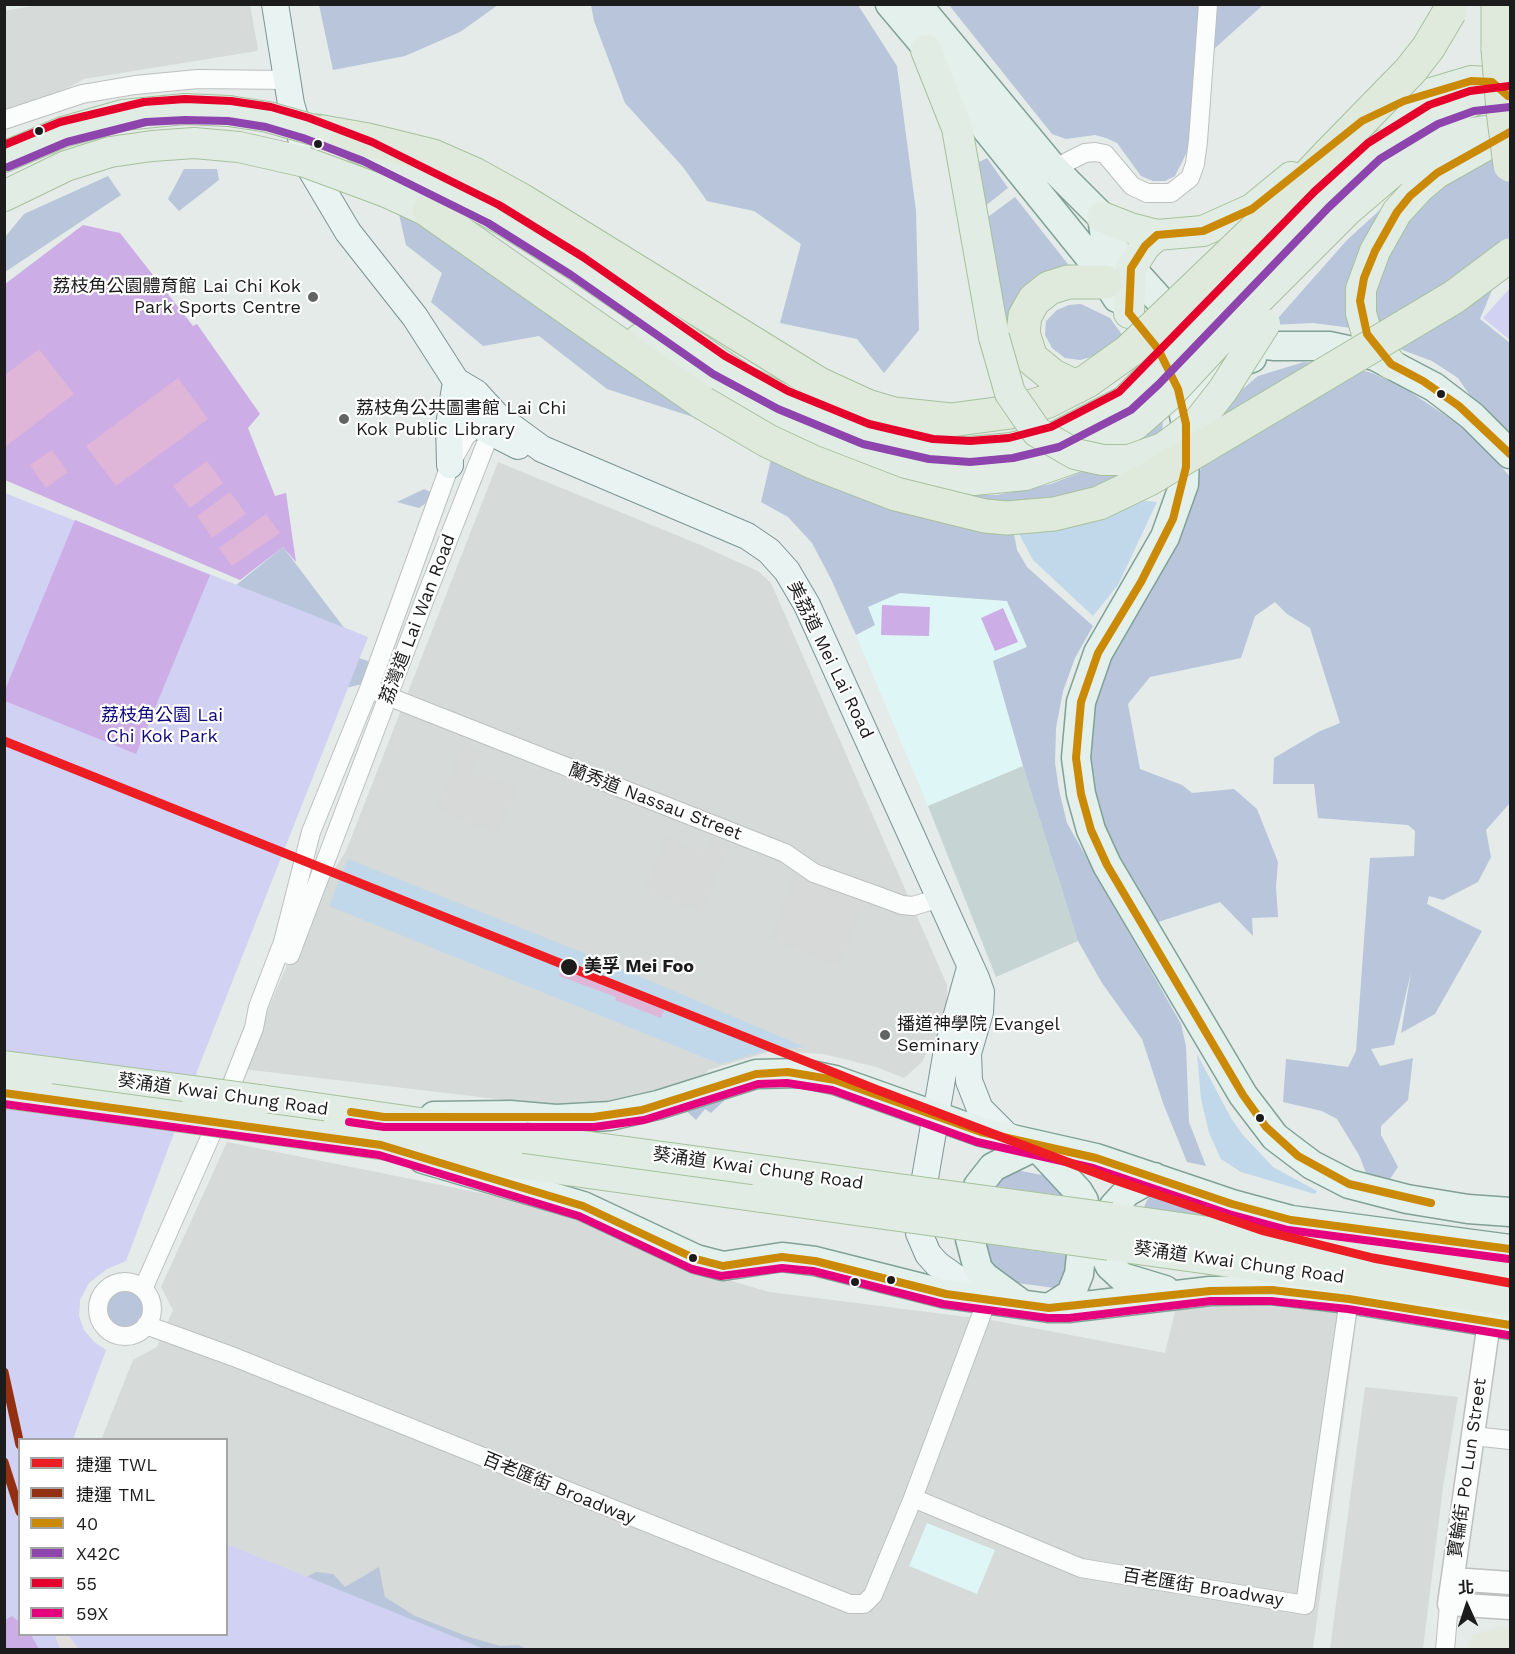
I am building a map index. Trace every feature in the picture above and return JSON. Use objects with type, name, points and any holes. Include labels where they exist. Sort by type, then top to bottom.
[{"type":"highway","points":[[4,157],[55,135],[123,115],[185,110],[229,111],[268,117],[398,156],[433,156],[521,200],[801,374],[867,406],[922,419],[961,419],[1018,411],[1048,401],[1101,374],[1118,360],[1167,317],[1393,90],[1428,48],[1452,4]]},
{"type":"highway","points":[[1498,4],[1501,91],[1510,165]]},
{"type":"highway","points":[[926,50],[957,128],[994,337],[1010,393],[1037,432],[1075,454],[1103,460],[1130,460],[1163,448],[1198,422],[1223,390],[1246,310],[1322,199],[1385,143],[1433,114],[1472,101],[1509,96]]},
{"type":"highway","points":[[1102,217],[1157,235],[1203,231],[1252,209],[1362,121],[1404,101],[1472,81],[1492,82],[1509,96]]},
{"type":"highway","points":[[4,196],[66,166],[110,152],[139,147],[181,144],[218,145],[253,149],[293,159],[386,192],[429,212],[546,274],[684,369],[750,410],[841,451],[899,469],[975,480],[1025,475],[1085,454],[1246,310],[1371,190],[1402,165],[1439,144],[1473,133],[1510,128]]},
{"type":"highway","points":[[1391,364],[1376,347],[1364,325],[1360,301],[1364,278],[1375,251],[1397,212],[1419,188],[1437,173],[1510,132]]},
{"type":"highway","points":[[398,156],[439,185],[540,243],[742,379],[818,417],[858,432],[941,451],[994,450],[1055,437],[1131,412]]},
{"type":"highway","points":[[429,212],[703,403],[768,441],[813,462],[896,494],[985,516],[1019,517],[1054,514],[1099,503],[1159,474],[1454,297],[1510,255]]},
{"type":"highway","points":[[1076,387],[1053,376],[1031,358],[1023,333],[1025,316],[1034,300],[1049,288],[1068,282],[1118,275],[1157,235]]},
{"type":"highway","points":[[1118,275],[1129,313]]},
{"type":"highway","name":"葵涌道 Kwai Chung Road","points":[[4,1066],[382,1131],[1161,1239],[1510,1275]]},
{"type":"highway","name":"葵涌道 Kwai Chung Road","points":[[4,1093],[382,1131]]},
{"type":"highway","name":"葵涌道 Kwai Chung Road","points":[[1161,1239],[1510,1301]]},
{"type":"main road","points":[[275,4],[286,80],[300,140],[319,186],[348,232],[422,327],[456,381],[476,393],[488,425]]},
{"type":"main road","points":[[890,4],[926,50],[945,67],[966,94],[987,130],[1027,183],[1096,265],[1118,275],[1175,314],[1212,335],[1256,344],[1313,346],[1359,351],[1391,364],[1423,381],[1459,406],[1510,454]]},
{"type":"main road","points":[[917,4],[1053,168],[1102,217],[1118,275]]},
{"type":"main road","points":[[1129,313],[1158,349],[1172,373],[1187,434]]},
{"type":"main road","points":[[1313,346],[1244,360],[1219,371],[1203,386],[1187,434],[1184,484],[1173,519],[1141,582],[1098,653],[1079,710],[1076,739],[1077,775],[1085,812],[1098,847],[1243,1095],[1275,1137],[1312,1165],[1349,1184],[1407,1199],[1468,1209],[1510,1212]]},
{"type":"main road","points":[[448,472],[449,425],[456,381]]},
{"type":"main road","name":"美荔道 Mei Lai Road","points":[[488,425],[747,536],[769,551],[788,572],[807,605],[981,992],[980,1012],[968,1053],[969,1082],[974,1098],[985,1115],[1006,1136],[1029,1145]]},
{"type":"main road","points":[[925,1178],[946,1050],[970,968]]},
{"type":"main road","points":[[382,1131],[510,1115],[556,1119],[593,1118],[642,1110],[756,1074],[788,1072],[834,1080],[936,1118],[1029,1145],[1096,1158],[1232,1204],[1292,1220],[1510,1249]]},
{"type":"main road","points":[[382,1131],[573,1203],[709,1263],[736,1266],[782,1257],[815,1261],[940,1292],[1036,1306],[1068,1308],[1179,1294],[1272,1290],[1349,1299],[1500,1324]]},
{"type":"main road","points":[[978,1186],[993,1167],[1029,1145]]},
{"type":"main road","points":[[1029,1145],[1078,1191],[1084,1201]]},
{"type":"main road","points":[[1114,1206],[1133,1188],[1154,1177]]},
{"type":"main road","points":[[919,1233],[928,1254],[937,1264],[987,1300]]},
{"type":"main road","points":[[970,1239],[973,1257],[984,1277],[1036,1306],[1071,1294],[1079,1275],[1094,1256],[1122,1276],[1179,1294]]},
{"type":"street","points":[[1027,183],[1085,153],[1095,152],[1105,154],[1132,186],[1147,193],[1171,193],[1190,178],[1196,164],[1205,69],[1208,4]]},
{"type":"street","points":[[4,120],[82,94],[135,85],[198,79],[286,80]]},
{"type":"street","name":"荔灣道 Lai Wan Road","points":[[143,1289],[216,1124],[254,1028],[258,1007],[283,942],[311,832],[369,689],[448,472],[466,436],[488,425]]},
{"type":"street","name":"荔灣道 Lai Wan Road","points":[[254,1028],[270,1009],[488,425]]},
{"type":"street","name":"蘭秀道 Nassau Street","points":[[369,689],[785,853],[814,873],[902,905],[918,905],[940,898]]},
{"type":"street","points":[[128,1283],[143,1289],[151,1302],[152,1310],[146,1325],[133,1335],[117,1335],[104,1326],[98,1312],[101,1296],[112,1286],[128,1283]]},
{"type":"street","name":"百老匯街 Broadway","points":[[913,1498],[1081,1568],[1305,1605],[1349,1299]]},
{"type":"street","name":"百老匯街 Broadway","points":[[146,1325],[234,1357],[850,1604],[864,1604],[873,1595],[913,1498],[987,1300]]},
{"type":"street","name":"寶輪街 Po Lun Street","points":[[1445,1650],[1449,1604],[1473,1436],[1500,1324]]},
{"type":"street","points":[[1473,1436],[1510,1440]]},
{"type":"street","points":[[1453,1579],[1510,1583]]},
{"type":"street","points":[[1449,1604],[1510,1608]]},
{"type":"shaded area","points":[[44,4],[250,5],[258,49],[257,51],[84,79],[54,95],[5,111],[4,11]]},
{"type":"shaded area","points":[[319,4],[498,5],[460,32],[405,56],[333,70]]},
{"type":"shaded area","points":[[591,5],[858,5],[897,66],[916,211],[919,330],[884,373],[857,339],[780,323],[801,244],[754,211],[707,201],[683,167],[625,103],[594,21]]},
{"type":"shaded area","points":[[949,5],[1263,5],[1195,66],[1196,134],[1175,176],[1165,181],[1153,181],[1141,176],[1117,143],[1095,135],[1066,139],[1052,134]]},
{"type":"shaded area","points":[[1510,134],[1510,247],[1480,319],[1510,343],[1510,432],[1471,397],[1458,378],[1432,361],[1397,348],[1382,330],[1379,320],[1352,328],[1313,323],[1272,325],[1347,240],[1403,189]]},
{"type":"shaded area","points":[[987,158],[1008,188],[980,210],[971,166]]},
{"type":"shaded area","points":[[184,169],[217,169],[219,180],[179,211],[168,199]]},
{"type":"shaded area","points":[[108,176],[121,195],[5,272],[5,237],[24,214]]},
{"type":"shaded area","points":[[1015,197],[1075,273],[1007,330],[983,223]]},
{"type":"shaded area","points":[[399,214],[482,258],[702,420],[607,389],[539,336],[483,346],[431,302],[442,273],[406,245]]},
{"type":"shaded area","points":[[83,225],[120,233],[193,326],[197,324],[260,414],[248,428],[275,496],[286,493],[296,562],[283,547],[240,580],[5,480],[5,284]]},
{"type":"shaded area","points":[[1081,304],[1110,318],[1123,336],[1095,356],[1080,360],[1065,358],[1052,348],[1045,335],[1046,321],[1057,310],[1069,305]]},
{"type":"shaded area","points":[[39,349],[74,394],[5,447],[5,375]]},
{"type":"shaded area","points":[[1304,362],[1351,367],[1372,373],[1403,387],[1461,426],[1492,455],[1510,477],[1510,803],[1486,830],[1491,857],[1478,882],[1443,900],[1429,896],[1427,904],[1482,931],[1435,1014],[1401,1033],[1411,972],[1394,1045],[1371,1049],[1380,1066],[1413,1058],[1408,1100],[1381,1126],[1381,1135],[1398,1167],[1390,1179],[1366,1173],[1359,1155],[1337,1119],[1322,1111],[1283,1102],[1286,1059],[1348,1067],[1356,1051],[1370,858],[1414,856],[1415,831],[1408,825],[1318,818],[1314,784],[1273,784],[1274,758],[1318,732],[1340,723],[1310,628],[1287,614],[1275,602],[1255,616],[1241,658],[1150,677],[1128,704],[1140,769],[1182,785],[1192,793],[1234,789],[1257,809],[1278,862],[1276,887],[1278,917],[1252,918],[1253,936],[1220,902],[1155,923],[1115,855],[1097,807],[1088,765],[1090,715],[1105,665],[1192,498],[1212,431],[1225,404],[1258,376]]},
{"type":"shaded area","points":[[178,378],[208,419],[116,486],[86,446]]},
{"type":"shaded area","points":[[1163,415],[1160,483],[1014,534],[1017,550],[1027,567],[1093,626],[1075,658],[1063,691],[1056,728],[1055,763],[1059,790],[1067,823],[1181,1024],[1186,1046],[1189,1122],[1206,1166],[1187,1162],[1163,1103],[1142,1039],[1102,983],[1078,941],[993,661],[1027,647],[1007,601],[900,593],[868,607],[875,625],[856,635],[812,543],[788,517],[761,502],[773,451],[940,495],[997,495],[1051,484],[1092,468]]},
{"type":"shaded area","points":[[52,450],[68,472],[46,488],[30,465]]},
{"type":"shaded area","points":[[207,461],[223,483],[190,508],[173,486]]},
{"type":"shaded area","points":[[498,462],[698,544],[758,571],[771,583],[947,985],[946,1017],[922,1062],[904,1078],[876,1067],[824,1054],[772,1051],[708,1070],[704,1075],[647,1096],[565,1107],[243,1069],[313,903],[346,851]]},
{"type":"shaded area","points":[[424,489],[437,495],[419,508],[397,502]]},
{"type":"shaded area","points":[[230,492],[246,514],[212,538],[197,516]]},
{"type":"shaded area","points":[[1129,499],[1157,502],[1118,585],[1093,616],[1033,560],[1019,534]]},
{"type":"shaded area","points":[[266,514],[280,533],[232,566],[219,548]]},
{"type":"shaded area","points":[[75,520],[210,575],[136,754],[5,701],[5,690]]},
{"type":"shaded area","points":[[283,547],[354,641],[347,654],[368,661],[366,683],[334,691],[230,590]]},
{"type":"shaded area","points":[[900,593],[1007,601],[1027,647],[994,661],[1023,766],[928,806],[856,635],[875,625],[868,607]]},
{"type":"shaded area","points":[[882,605],[930,607],[929,636],[881,635]]},
{"type":"shaded area","points":[[1003,608],[1018,642],[995,651],[981,618]]},
{"type":"shaded area","points":[[464,742],[482,749],[474,771],[517,788],[498,835],[436,810]]},
{"type":"shaded area","points":[[1023,766],[1078,941],[996,977],[928,806]]},
{"type":"shaded area","points":[[665,836],[704,851],[710,837],[729,845],[703,913],[644,891]]},
{"type":"shaded area","points":[[348,859],[611,964],[804,1047],[768,1050],[720,1064],[329,906]]},
{"type":"shaded area","points":[[794,876],[864,903],[839,967],[770,939]]},
{"type":"shaded area","points":[[563,967],[578,973],[581,967],[592,971],[591,974],[668,1001],[661,1018],[615,1000],[616,997],[559,976]]},
{"type":"shaded area","points":[[1197,1054],[1231,1118],[1243,1135],[1273,1167],[1317,1191],[1315,1194],[1241,1172],[1221,1159],[1209,1133],[1201,1099]]},
{"type":"shaded area","points":[[729,1096],[711,1113],[705,1109],[696,1120],[683,1108]]},
{"type":"shaded area","points":[[227,1142],[540,1205],[725,1279],[769,1292],[991,1320],[1165,1353],[1177,1303],[1257,1298],[1358,1309],[1313,1649],[483,1649],[228,1544],[228,1438],[102,1438],[133,1360],[157,1347],[173,1310],[161,1287]]},
{"type":"shaded area","points":[[1016,1170],[1047,1176],[1073,1197],[992,1186],[1001,1174]]},
{"type":"shaded area","points":[[1156,1192],[1280,1228],[1143,1210],[1147,1200]]},
{"type":"shaded area","points":[[981,1243],[1072,1256],[1065,1282],[1055,1288],[1017,1283],[989,1266]]},
{"type":"shaded area","points":[[124,1289],[132,1290],[139,1295],[144,1302],[144,1318],[139,1325],[132,1330],[124,1331],[116,1330],[109,1325],[104,1318],[103,1310],[104,1302],[109,1295],[116,1290]]},
{"type":"shaded area","points":[[1365,1387],[1458,1397],[1443,1487],[1423,1649],[1330,1649]]},
{"type":"shaded area","points":[[927,1523],[995,1550],[977,1594],[909,1566]]},
{"type":"shaded area","points":[[379,1567],[385,1597],[415,1616],[466,1636],[500,1646],[518,1645],[527,1649],[406,1649],[293,1584],[316,1572],[333,1574],[345,1587]]},
{"type":"shaded area","points":[[12,1616],[18,1621],[18,1636],[32,1636],[39,1649],[5,1649],[5,1620]]},
{"type":"shaded area","points":[[1498,1627],[1510,1628],[1510,1649],[1467,1649],[1474,1635]]},
{"type":"shaded area","points":[[55,1636],[69,1636],[79,1649],[60,1649]]},
{"type":"green space","points":[[1510,288],[1510,340],[1483,318]]},
{"type":"green space","name":"荔枝角公園 Lai Chi Kok Park","points":[[5,493],[368,637],[201,1061],[126,1261],[107,1269],[89,1283],[80,1300],[79,1316],[84,1330],[94,1342],[106,1350],[73,1438],[18,1438],[18,1636],[228,1636],[228,1544],[484,1649],[5,1650]]},
{"type":"metro line","name":"TWL","points":[[4,741],[875,1089],[1112,1179],[1264,1231],[1373,1258],[1510,1283]]},
{"type":"metro line","name":"TML","points":[[4,1372],[18,1438]]},
{"type":"metro line","name":"TML","points":[[4,1462],[18,1506]]},
{"type":"transit line","name":"40","points":[[1129,313],[1131,268],[1145,246],[1157,235],[1203,231],[1252,209],[1362,121],[1404,101],[1471,81],[1492,82],[1508,96]]},
{"type":"transit line","name":"55","points":[[4,145],[60,122],[144,102],[185,99],[231,101],[271,107],[309,118],[372,142],[499,205],[583,257],[725,356],[788,391],[869,424],[933,439],[970,441],[1009,438],[1051,427],[1119,392],[1314,192],[1368,143],[1429,105],[1470,91],[1509,86]]},
{"type":"transit line","name":"X42C","points":[[8,167],[67,142],[146,122],[228,121],[266,127],[303,138],[363,161],[488,223],[571,275],[713,374],[778,409],[863,444],[929,459],[970,462],[1013,458],[1059,447],[1131,410],[1159,384],[1329,207],[1380,159],[1438,124],[1474,111],[1510,107]]},
{"type":"transit line","name":"40","points":[[1510,132],[1437,173],[1410,196],[1397,212],[1375,251],[1364,278],[1360,301],[1367,334],[1391,364],[1423,381],[1459,406],[1510,454]]},
{"type":"transit line","name":"40","points":[[1129,313],[1158,349],[1178,389],[1186,424],[1186,467],[1173,519],[1141,582],[1098,653],[1081,702],[1076,758],[1081,794],[1091,830],[1107,865],[1243,1095],[1266,1127],[1298,1156],[1349,1184],[1431,1203]]},
{"type":"transit line","name":"40","points":[[351,1112],[384,1117],[593,1117],[642,1110],[756,1074],[788,1072],[835,1080],[981,1132],[1096,1158],[1232,1204],[1291,1220],[1510,1249]]},
{"type":"transit line","name":"59X","points":[[349,1122],[384,1127],[594,1127],[644,1120],[758,1084],[787,1083],[832,1090],[977,1142],[1093,1168],[1229,1214],[1288,1230],[1509,1259]]},
{"type":"transit line","name":"40","points":[[4,1093],[381,1145],[583,1206],[696,1259],[723,1266],[782,1257],[815,1261],[946,1294],[1049,1308],[1210,1291],[1272,1290],[1349,1299],[1510,1325]]},
{"type":"transit line","name":"59X","points":[[4,1104],[379,1155],[579,1216],[692,1269],[721,1276],[782,1268],[813,1271],[943,1304],[1048,1318],[1069,1318],[1211,1301],[1271,1301],[1348,1309],[1508,1335]]},
{"type":"place","name":"荔枝角公園體育館 Lai Chi Kok Park Sports Centre","points":[[313,297]]},
{"type":"place","name":"荔枝角公共圖書館 Lai Chi Kok Public Library","points":[[344,419]]},
{"type":"place","name":"美孚 Mei Foo","points":[[569,967]]},
{"type":"place","name":"播道神學院 Evangel Seminary","points":[[885,1035]]}]
